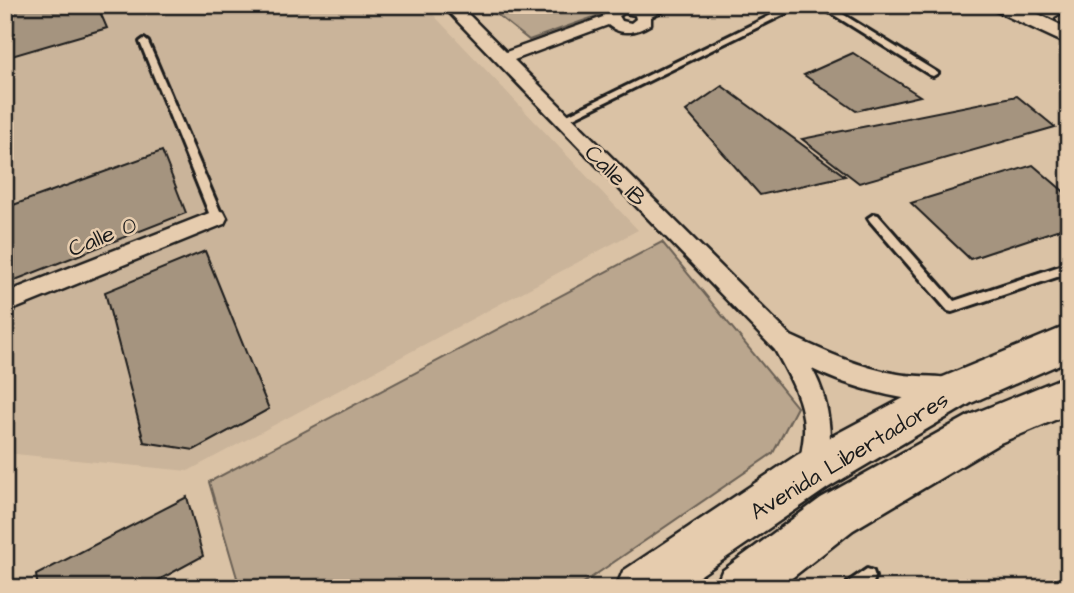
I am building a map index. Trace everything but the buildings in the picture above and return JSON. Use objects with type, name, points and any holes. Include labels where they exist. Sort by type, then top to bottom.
[{"type":"main road","name":"Avenida Libertadores","points":[[640,588],[813,471],[957,390],[1066,346]]},
{"type":"main road","name":"Avenida Libertadores","points":[[738,588],[836,514],[985,429],[1069,394]]},
{"type":"street","name":"Calle 1B","points":[[450,5],[783,343],[806,382],[817,426],[813,471]]},
{"type":"street","points":[[507,64],[625,12],[665,5]]},
{"type":"street","points":[[1002,5],[1068,24]]},
{"type":"street","points":[[1036,5],[1068,24]]},
{"type":"street","name":"Calle 0","points":[[5,303],[217,218]]},
{"type":"street","name":"Calle 1B","points":[[783,343],[838,370],[898,386],[957,390]]},
{"type":"lane","points":[[562,120],[799,5]]},
{"type":"lane","points":[[822,5],[933,72]]},
{"type":"lane","points":[[144,42],[217,218]]},
{"type":"lane","points":[[874,218],[952,307],[1069,268]]},
{"type":"shaded area","points":[[5,5],[424,5],[638,230],[188,471],[5,453]]},
{"type":"shaded area","points":[[485,5],[600,5],[608,12],[529,40]]},
{"type":"shaded area","points":[[662,242],[797,407],[773,453],[576,588],[240,588],[209,482]]}]
